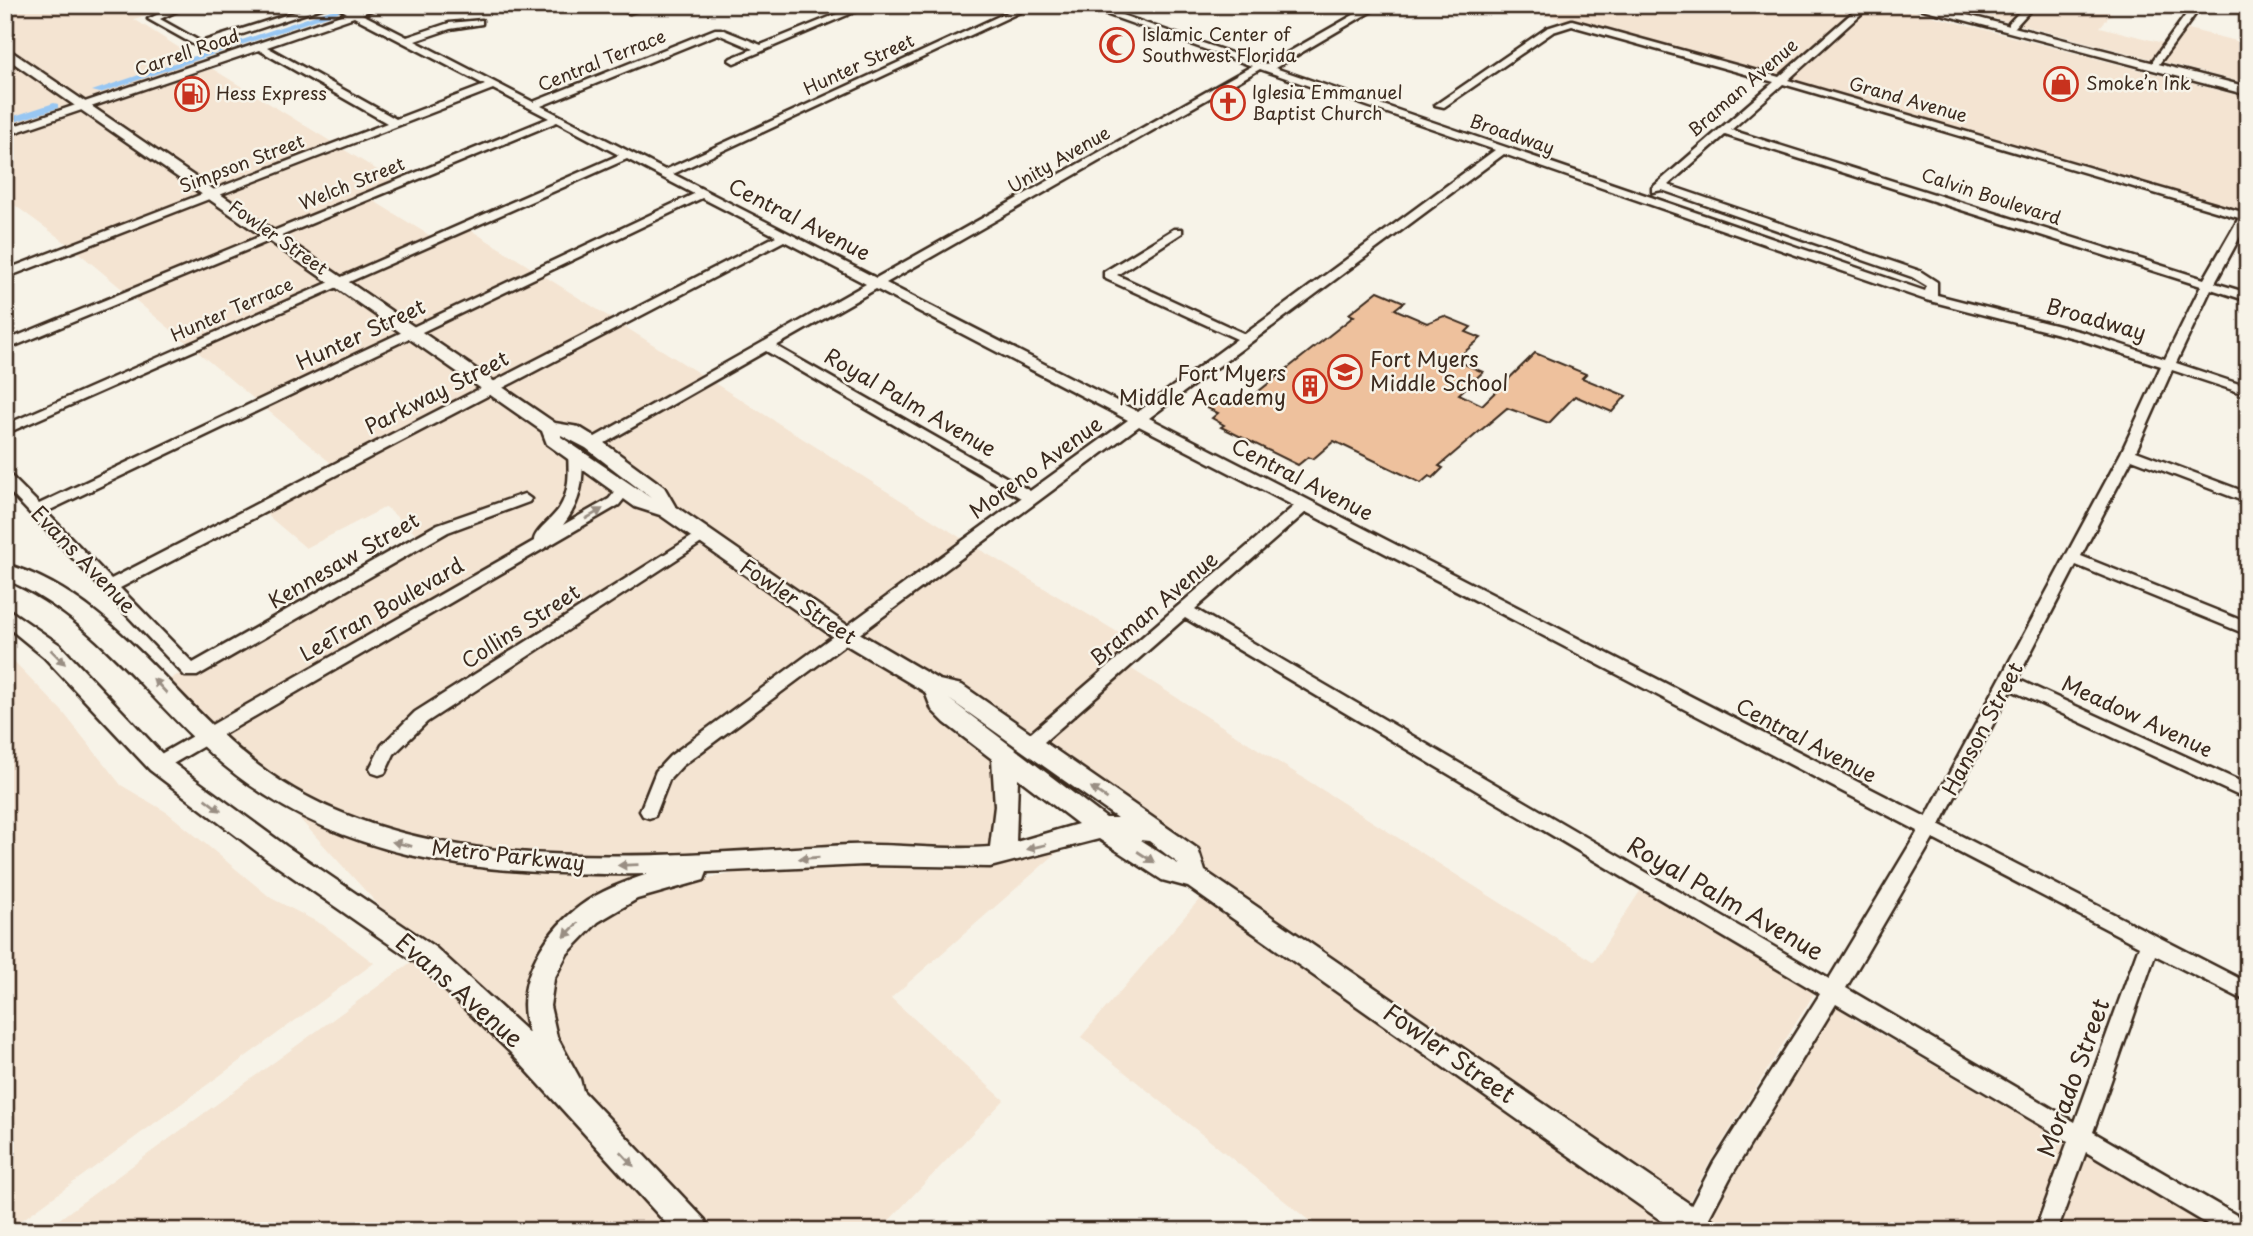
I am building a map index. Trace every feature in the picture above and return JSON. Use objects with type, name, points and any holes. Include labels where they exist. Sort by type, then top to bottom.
[{"type":"main road","points":[[1913,5],[2248,91]]},
{"type":"main road","points":[[1936,5],[2248,85]]},
{"type":"main road","name":"Fowler Street","points":[[5,51],[550,428],[573,431],[593,444],[631,483],[642,502],[667,510],[701,536],[937,696],[1003,757],[1101,828],[1171,873],[1194,877],[1695,1229]]},
{"type":"main road","name":"Fowler Street","points":[[550,428],[553,440],[631,483]]},
{"type":"main road","name":"Metro Parkway","points":[[5,571],[68,600],[136,660],[206,736],[254,777],[300,807],[379,838],[470,857],[621,866],[745,863],[867,855],[1001,855],[1101,828]]},
{"type":"main road","points":[[5,614],[52,651],[158,764]]},
{"type":"main road","name":"Fowler Street","points":[[937,696],[954,691],[1155,832],[1189,856],[1194,877]]},
{"type":"main road","points":[[1001,855],[1007,830],[1007,782],[1003,757]]},
{"type":"main road","name":"Evans Avenue","points":[[158,764],[277,853],[427,956],[520,1043],[694,1231]]},
{"type":"main road","points":[[1101,828],[1155,832]]},
{"type":"main road","points":[[580,1110],[538,1021],[538,991],[542,973],[556,948],[590,912],[629,891],[677,876],[745,863]]},
{"type":"street","points":[[186,5],[153,19],[200,45],[327,5]]},
{"type":"street","name":"Carrell Road","points":[[5,133],[380,5]]},
{"type":"street","points":[[607,5],[630,10],[649,5]]},
{"type":"street","points":[[734,60],[867,5]]},
{"type":"street","name":"Hunter Street","points":[[664,174],[1031,5]]},
{"type":"street","name":"Broadway","points":[[1084,5],[1930,297],[2082,335],[2248,391]]},
{"type":"street","name":"Unity Avenue","points":[[877,284],[1378,5]]},
{"type":"street","name":"Braman Avenue","points":[[1644,199],[1867,5]]},
{"type":"street","points":[[2012,25],[2031,5]]},
{"type":"street","points":[[2156,62],[2197,5]]},
{"type":"street","name":"Central Avenue","points":[[338,6],[2248,993]]},
{"type":"street","points":[[405,41],[449,26],[480,22]]},
{"type":"street","name":"Grand Avenue","points":[[1440,104],[1558,26],[1584,25],[2247,215]]},
{"type":"street","name":"Central Terrace","points":[[531,106],[718,31],[762,49]]},
{"type":"street","points":[[259,46],[395,124]]},
{"type":"street","name":"Simpson Street","points":[[5,274],[492,86]]},
{"type":"street","name":"Welch Street","points":[[5,345],[556,119]]},
{"type":"street","name":"Calvin Boulevard","points":[[1723,131],[2248,297]]},
{"type":"street","name":"Moreno Avenue","points":[[649,811],[662,776],[676,761],[1502,150]]},
{"type":"street","name":"Hunter Terrace","points":[[5,429],[627,155]]},
{"type":"street","points":[[1661,186],[1916,274],[1933,285],[1930,297]]},
{"type":"street","name":"Hunter Street","points":[[37,511],[702,194]]},
{"type":"street","name":"Hanson Street","points":[[1695,1229],[1722,1170],[1894,892],[1929,829],[2128,453],[2208,284],[2247,215]]},
{"type":"street","points":[[1178,230],[1108,275],[1247,339]]},
{"type":"street","name":"Parkway Street","points":[[109,587],[785,236]]},
{"type":"street","points":[[593,444],[877,284]]},
{"type":"street","name":"Royal Palm Avenue","points":[[767,346],[1031,498]]},
{"type":"street","points":[[517,559],[565,512],[575,495],[578,480],[575,453]]},
{"type":"street","points":[[2128,453],[2248,498]]},
{"type":"street","name":"Evans Avenue","points":[[5,478],[191,672]]},
{"type":"street","name":"LeeTran Boulevard","points":[[158,764],[614,502],[631,483]]},
{"type":"street","name":"Kennesaw Street","points":[[191,672],[443,528],[474,514],[524,499]]},
{"type":"street","name":"Braman Avenue","points":[[1030,744],[1305,505]]},
{"type":"street","name":"Collins Street","points":[[379,768],[388,750],[421,717],[701,536]]},
{"type":"street","points":[[2073,558],[2248,629]]},
{"type":"street","name":"Royal Palm Avenue","points":[[1184,610],[2241,1231]]},
{"type":"street","name":"Meadow Avenue","points":[[2007,682],[2248,793]]},
{"type":"street","name":"Morado Street","points":[[2046,1231],[2150,943]]},
{"type":"shaded area","points":[[5,5],[177,5],[134,19],[203,63],[89,103],[5,46]]},
{"type":"shaded area","points":[[1511,5],[1890,5],[2248,98],[2248,197],[2236,217],[1877,112],[1879,110]]},
{"type":"shaded area","points":[[1943,5],[2081,5],[2112,13],[2100,27],[2175,46],[2188,29],[2248,44],[2248,84]]},
{"type":"shaded area","points":[[5,56],[79,106],[5,130]]},
{"type":"shaded area","points":[[208,66],[400,184],[369,198],[437,240],[466,227],[969,543],[1149,651],[1130,668],[1594,962],[1644,885],[1817,989],[1710,1162],[1686,1207],[1204,874],[1034,737],[954,682],[936,680],[852,631],[673,506],[647,474],[578,428],[546,419],[94,106]]},
{"type":"shaded area","points":[[84,109],[535,426],[548,443],[614,492],[664,516],[840,640],[924,690],[931,703],[929,707],[994,760],[998,782],[992,848],[623,858],[474,849],[384,831],[307,801],[262,771],[230,744],[170,679],[422,540],[386,507],[306,548],[260,509],[338,469],[73,248],[5,198],[5,135]]},
{"type":"shaded area","points":[[5,652],[62,711],[121,785],[168,813],[271,898],[323,925],[374,963],[7,1231]]},
{"type":"shaded area","points":[[297,816],[374,846],[412,855],[660,873],[567,921],[535,1043],[393,921]]},
{"type":"shaded area","points":[[1061,849],[891,998],[1004,1100],[879,1231],[710,1231],[590,1103],[549,1017],[552,974],[570,944],[613,907],[679,884],[746,871],[867,863],[1008,865],[1009,862]]},
{"type":"shaded area","points":[[1204,894],[1677,1225],[1673,1231],[1322,1231],[1081,1037]]},
{"type":"shaded area","points":[[414,960],[511,1050],[573,1124],[677,1231],[43,1231]]},
{"type":"shaded area","points":[[1839,1002],[1854,1011],[1851,1017],[2218,1231],[1719,1231],[1709,1224],[1733,1178]]},
{"type":"building","points":[[1378,291],[1404,302],[1395,309],[1427,323],[1444,316],[1471,327],[1466,332],[1481,338],[1455,360],[1483,372],[1459,394],[1482,405],[1535,353],[1586,374],[1582,378],[1626,396],[1612,412],[1575,396],[1549,423],[1507,408],[1439,466],[1443,468],[1433,478],[1429,476],[1421,483],[1334,441],[1313,459],[1308,457],[1298,465],[1221,427],[1224,425],[1212,418],[1218,413],[1203,406],[1217,396],[1231,403],[1238,398],[1245,402],[1354,316],[1349,314]]},
{"type":"waterway","points":[[97,91],[355,5]]},
{"type":"waterway","points":[[5,122],[54,106]]},
{"type":"place","name":"Islamic Center of Southwest Florida","points":[[1117,45]]},
{"type":"place","name":"Smoke’n Ink","points":[[2061,84]]},
{"type":"place","name":"Hess Express","points":[[192,94]]},
{"type":"place","name":"Iglesia Emmanuel Baptist Church","points":[[1228,103]]},
{"type":"place","name":"Fort Myers Middle School","points":[[1345,372]]},
{"type":"place","name":"Fort Myers Middle Academy","points":[[1310,386]]}]
